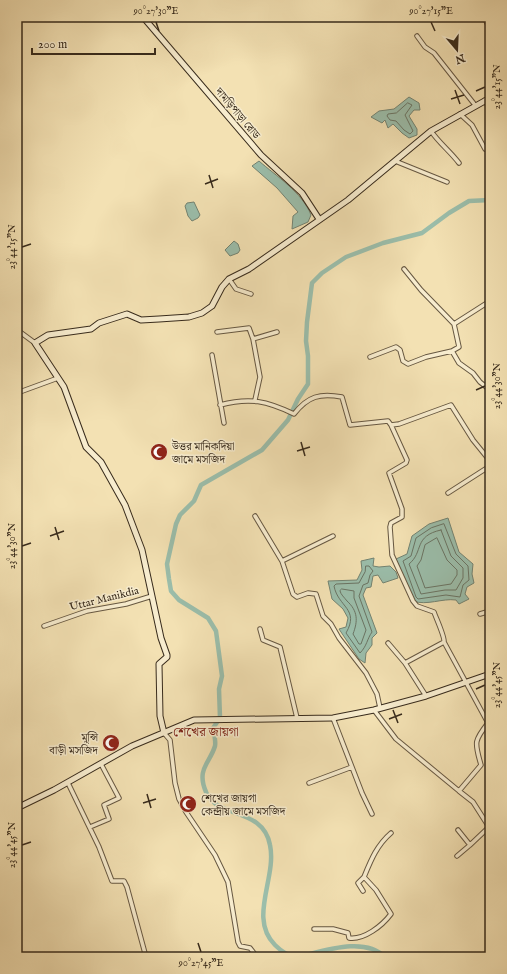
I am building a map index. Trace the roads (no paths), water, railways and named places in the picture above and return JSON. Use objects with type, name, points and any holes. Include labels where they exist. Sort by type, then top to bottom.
[{"type":"main road","name":"দামড়িপাড়া রোড","points":[[143,17],[261,155],[302,193],[319,219]]},
{"type":"main road","points":[[35,343],[48,335],[91,329],[99,323],[127,314],[140,320],[159,320],[189,317],[202,313],[212,306],[222,287],[229,279],[249,269],[348,200],[431,131],[488,99]]},
{"type":"main road","name":"Uttar Manikdia","points":[[35,343],[64,387],[86,447],[101,462],[125,505],[142,550],[152,596]]},
{"type":"main road","points":[[152,596],[161,638],[167,655],[167,657],[159,664],[160,716],[164,733]]},
{"type":"main road","points":[[17,808],[68,783],[132,746],[194,720],[333,718],[374,710],[426,696],[490,674]]},
{"type":"street","points":[[486,21],[490,30]]},
{"type":"street","points":[[417,36],[425,47],[434,53],[475,105]]},
{"type":"street","points":[[488,99],[490,111]]},
{"type":"street","points":[[460,114],[472,124],[485,149]]},
{"type":"street","points":[[431,131],[438,142],[450,151],[459,163]]},
{"type":"street","points":[[395,161],[448,182]]},
{"type":"street","points":[[370,357],[396,348],[400,350],[403,361],[408,364],[426,357],[452,351],[459,347],[454,324],[421,290],[404,269]]},
{"type":"street","points":[[229,279],[236,290],[251,294]]},
{"type":"street","points":[[454,324],[490,302]]},
{"type":"street","points":[[217,332],[249,328],[253,339],[260,377],[255,400]]},
{"type":"street","points":[[17,332],[35,343]]},
{"type":"street","points":[[253,339],[277,332]]},
{"type":"street","points":[[452,351],[459,363],[473,373],[480,382],[490,390]]},
{"type":"street","points":[[212,355],[224,422]]},
{"type":"street","points":[[17,393],[58,378]]},
{"type":"street","points":[[220,405],[255,400],[270,403],[294,414],[305,402],[315,396],[342,397],[350,425],[388,421],[391,425],[407,460],[406,463],[389,474],[402,510],[402,517],[391,523],[390,527],[392,555],[413,602],[417,606],[434,612],[437,624],[445,639],[444,642],[465,683],[489,723],[477,737],[476,742],[481,765],[459,791]]},
{"type":"street","points":[[391,425],[399,424],[451,405],[473,440],[490,461]]},
{"type":"street","points":[[448,493],[490,466]]},
{"type":"street","points":[[255,516],[282,561],[294,596],[313,593],[316,594],[323,616],[331,624],[339,638],[366,673],[377,694],[380,708]]},
{"type":"street","points":[[282,561],[333,536]]},
{"type":"street","name":"Uttar Manikdia","points":[[44,626],[88,611],[126,604],[152,596]]},
{"type":"street","points":[[480,614],[490,611]]},
{"type":"street","points":[[260,630],[263,640],[280,647],[297,718]]},
{"type":"street","points":[[405,663],[444,642]]},
{"type":"street","points":[[388,643],[405,663],[426,696]]},
{"type":"street","points":[[374,710],[396,740],[473,802],[489,827],[458,856]]},
{"type":"street","points":[[333,718],[362,793],[372,814]]},
{"type":"street","points":[[164,733],[170,740],[175,783],[179,799],[215,855],[228,882],[238,942],[240,946],[250,948],[257,957]]},
{"type":"street","points":[[90,827],[109,819],[104,805],[119,798],[101,764]]},
{"type":"street","points":[[309,783],[352,767]]},
{"type":"street","points":[[68,783],[90,827],[112,881],[124,881],[127,887],[146,957]]},
{"type":"street","points":[[458,830],[470,845]]},
{"type":"street","points":[[363,891],[358,883],[364,877],[371,858],[384,839],[391,833]]},
{"type":"street","points":[[314,929],[333,929],[348,933],[349,938],[354,938],[362,937],[383,924],[390,914],[376,890],[364,877]]},
{"type":"water","points":[[409,97],[419,103],[420,110],[414,110],[409,116],[417,129],[417,135],[409,138],[393,124],[388,128],[385,120],[382,123],[371,117],[379,111],[394,109]]},
{"type":"water","points":[[259,161],[288,185],[301,199],[311,215],[308,222],[292,229],[293,216],[298,212],[277,188],[252,166]]},
{"type":"water","points":[[194,202],[200,215],[192,221],[188,216],[185,206],[187,203]]},
{"type":"water","points":[[234,241],[238,244],[240,250],[238,253],[230,256],[225,250]]},
{"type":"water","points":[[448,518],[459,552],[473,564],[472,574],[474,583],[467,587],[465,594],[469,599],[459,604],[456,600],[424,603],[413,601],[396,559],[407,554],[412,536],[429,524]]},
{"type":"water","points":[[374,558],[373,566],[390,566],[396,572],[398,578],[383,583],[378,575],[373,576],[371,587],[366,588],[363,595],[377,633],[372,638],[372,645],[366,653],[365,663],[359,659],[339,629],[346,627],[348,618],[343,609],[332,599],[328,581],[357,580],[362,570],[361,561]]},
{"type":"waterway","points":[[295,957],[289,955],[275,945],[267,934],[264,923],[263,910],[271,858],[270,845],[266,833],[259,824],[229,811],[212,800],[206,792],[203,784],[203,772],[215,746],[213,728],[220,718],[219,689],[222,676],[216,631],[208,618],[179,600],[171,591],[167,564],[176,524],[180,515],[194,501],[201,485],[262,450],[288,420],[298,399],[308,384],[308,356],[306,341],[312,283],[322,273],[346,257],[383,243],[422,233],[449,213],[469,201],[490,200]]},
{"type":"waterway","points":[[298,957],[331,949],[355,946],[366,947],[385,957]]},
{"type":"place","name":"উত্তর মানিকদিয়া জামে মসজিদ","points":[[159,452]]},
{"type":"place","name":"মুন্সি বাড়ী মসজিদ","points":[[111,743]]},
{"type":"place","name":"শেখের জায়গা কেন্দ্রীয় জামে মসজিদ","points":[[188,804]]},
{"type":"district","name":"শেখের জায়গা","points":[[206,731]]}]
